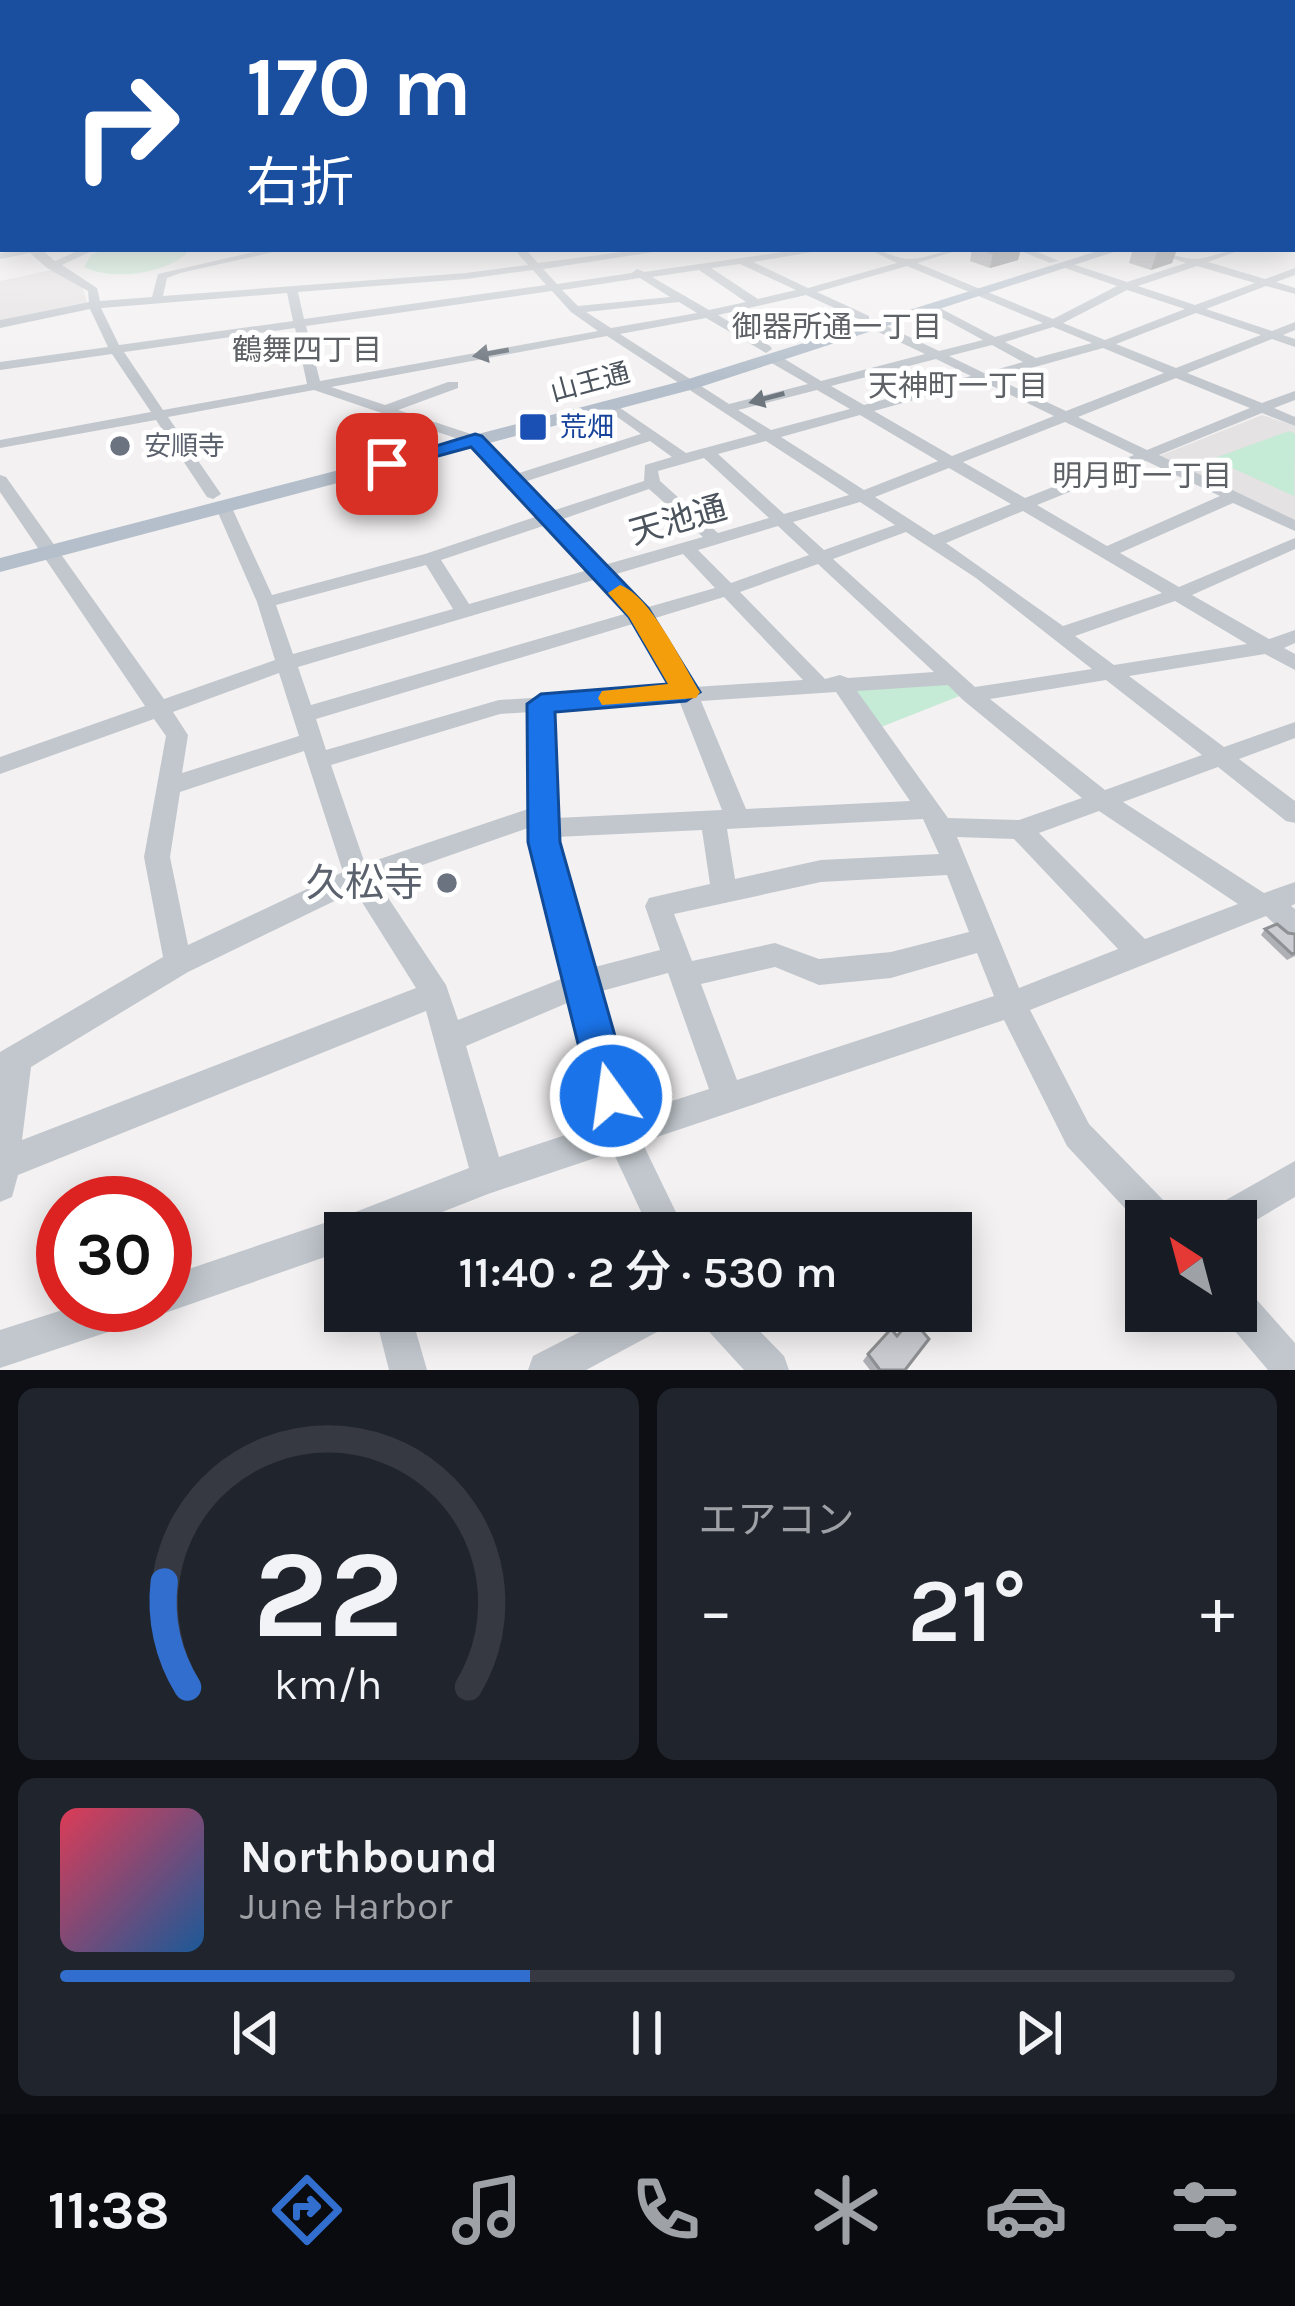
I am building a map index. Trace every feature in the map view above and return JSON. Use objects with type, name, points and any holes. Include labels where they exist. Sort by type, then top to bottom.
[{"type":"main road","name":"山王通","points":[[1060,263],[1085,252]]},
{"type":"main road","name":"山王通","points":[[0,565],[45,546],[610,405],[1105,252]]},
{"type":"main road","name":"山王通","points":[[870,322],[932,308],[974,290]]},
{"type":"main road","name":"山王通","points":[[219,501],[451,434],[681,380]]},
{"type":"main road","name":"山王通","points":[[0,549],[45,546]]},
{"type":"street","points":[[35,252],[93,290],[93,305],[114,347],[219,501],[266,602],[359,877],[436,994],[488,1177]]},
{"type":"street","points":[[51,266],[84,252]]},
{"type":"street","points":[[193,264],[200,252]]},
{"type":"street","points":[[157,300],[162,276],[193,264],[264,252]]},
{"type":"street","points":[[522,252],[575,310],[864,496],[1063,633],[1295,814]]},
{"type":"street","points":[[723,252],[1295,526]]},
{"type":"street","points":[[0,366],[802,252]]},
{"type":"street","points":[[880,252],[1295,422]]},
{"type":"street","points":[[0,444],[703,315],[808,292],[947,252]]},
{"type":"street","points":[[1029,252],[1295,343]]},
{"type":"street","points":[[1161,252],[1295,291]]},
{"type":"street","points":[[725,409],[1056,322],[1126,286],[1229,252]]},
{"type":"street","points":[[26,362],[5,323],[93,305],[537,269],[604,253],[1295,662]]},
{"type":"street","points":[[700,266],[756,303]]},
{"type":"street","points":[[716,540],[652,483],[650,468],[1106,343],[1295,271]]},
{"type":"street","points":[[292,292],[314,386]]},
{"type":"street","points":[[575,310],[679,299]]},
{"type":"street","points":[[932,308],[1035,363]]},
{"type":"street","name":"天池通","points":[[0,766],[286,663],[864,496],[1295,326]]},
{"type":"street","points":[[384,410],[453,385]]},
{"type":"street","points":[[314,386],[475,440],[639,614],[686,692],[725,819],[724,890]]},
{"type":"street","points":[[932,542],[1295,395]]},
{"type":"street","points":[[610,405],[684,459]]},
{"type":"street","points":[[514,480],[654,435]]},
{"type":"street","points":[[709,454],[952,678],[1101,800],[1275,900],[1295,926]]},
{"type":"street","points":[[0,480],[177,735],[157,857],[178,963]]},
{"type":"street","points":[[266,602],[431,558],[652,483]]},
{"type":"street","points":[[1106,553],[1234,496]]},
{"type":"street","points":[[306,714],[728,590],[908,526]]},
{"type":"street","points":[[1063,633],[1178,594],[1295,543]]},
{"type":"street","points":[[686,548],[828,683],[933,819],[1011,1004],[1078,1136],[1140,1200]]},
{"type":"street","points":[[431,558],[464,612]]},
{"type":"street","points":[[971,694],[1268,647],[1295,636]]},
{"type":"street","points":[[170,786],[500,707],[952,678]]},
{"type":"street","points":[[541,704],[542,821],[621,1133],[659,1212]]},
{"type":"street","points":[[436,994],[3,1174],[8,1065],[178,963],[359,877],[542,821],[933,819],[1020,830],[1295,730]]},
{"type":"street","points":[[1020,830],[1139,952]]},
{"type":"street","points":[[727,1095],[658,906],[821,871],[953,864]]},
{"type":"street","points":[[403,1212],[488,1177],[727,1095],[1011,1004],[1275,900]]},
{"type":"street","points":[[450,1039],[583,983],[775,955],[819,972],[891,965],[982,940]]},
{"type":"street","points":[[1257,1200],[1295,1178]]},
{"type":"street","points":[[192,1286],[324,1242]]},
{"type":"street","points":[[1257,1328],[1293,1370]]},
{"type":"street","points":[[0,1349],[52,1332]]},
{"type":"street","points":[[398,1332],[408,1370]]},
{"type":"street","points":[[547,1370],[619,1332]]},
{"type":"street","points":[[735,1332],[770,1370]]},
{"type":"shaded area","points":[[51,270],[82,286],[87,302],[0,320],[0,281]]},
{"type":"shaded area","points":[[1262,415],[1295,426],[1295,521],[1159,456]]},
{"type":"green space","points":[[186,254],[164,266],[109,274],[84,267],[91,255]]},
{"type":"green space","points":[[1289,431],[1295,434],[1294,496],[1212,459]]},
{"type":"green space","points":[[947,682],[962,695],[881,727],[852,689]]},
{"type":"building","points":[[1277,924],[1295,934],[1295,953],[1265,929]]},
{"type":"building","points":[[888,1332],[897,1336],[923,1332],[929,1339],[905,1370],[880,1370],[868,1354]]},
{"type":"slow traffic","points":[[611,698],[686,692],[639,614],[620,593]]},
{"type":"place","name":"荒畑","points":[[533,427]]},
{"type":"place","name":"安順寺","points":[[120,446]]},
{"type":"place","name":"久松寺","points":[[447,883]]},
{"type":"district","name":"御器所通一丁目","points":[[837,327]]},
{"type":"district","name":"鶴舞四丁目","points":[[307,350]]},
{"type":"district","name":"天神町一丁目","points":[[958,386]]},
{"type":"district","name":"明月町一丁目","points":[[1142,476]]},
{"type":"route","points":[[387,464],[475,440],[639,614],[686,692],[541,704],[544,842],[611,1096]]}]
